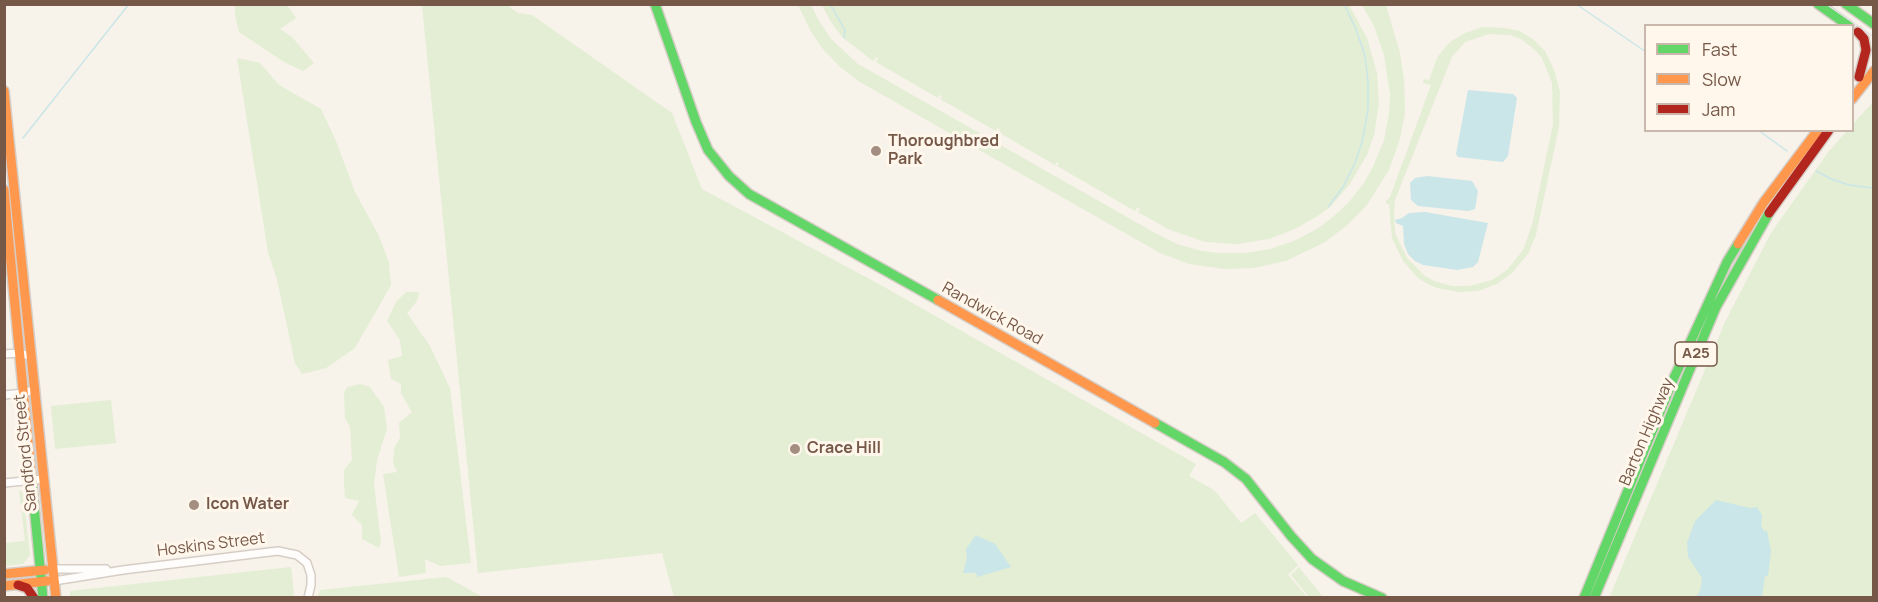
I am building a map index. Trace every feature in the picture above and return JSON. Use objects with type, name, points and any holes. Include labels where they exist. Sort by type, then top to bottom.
[{"type":"main road","name":"Randwick Road","points":[[655,4],[708,150],[729,176],[749,194],[1224,462],[1246,479],[1312,559],[1343,581],[1382,597]]},
{"type":"main road","points":[[1818,4],[1846,24]]},
{"type":"main road","points":[[1846,4],[1874,24]]},
{"type":"main road","points":[[1854,30],[1874,42]]},
{"type":"main road","points":[[1854,30],[1864,39],[1866,78]]},
{"type":"main road","points":[[1854,96],[1866,78],[1874,58]]},
{"type":"main road","points":[[1866,78],[1874,71]]},
{"type":"main road","name":"Sandford Street","points":[[4,91],[9,179],[22,266],[56,597]]},
{"type":"main road","name":"Barton Highway","points":[[1584,597],[1673,380],[1727,262],[1764,202],[1816,132]]},
{"type":"main road","name":"Barton Highway","points":[[1594,597],[1716,307],[1765,219],[1828,132]]},
{"type":"main road","name":"Sandford Street","points":[[4,190],[8,267],[20,353],[43,597]]},
{"type":"main road","name":"Hoskins Street","points":[[4,574],[53,569]]},
{"type":"main road","name":"Hoskins Street","points":[[4,586],[54,581]]},
{"type":"main road","points":[[16,584],[27,588],[34,597]]},
{"type":"street","points":[[8,267],[22,266]]},
{"type":"street","points":[[4,354],[20,353],[32,357]]},
{"type":"street","points":[[4,395],[24,393],[35,389]]},
{"type":"street","points":[[4,483],[44,479]]},
{"type":"street","name":"Hoskins Street","points":[[54,581],[278,551],[291,553],[307,563],[311,575],[308,597]]},
{"type":"street","name":"Hoskins Street","points":[[53,569],[123,570]]},
{"type":"green space","points":[[235,5],[287,5],[296,18],[280,29],[292,37],[314,63],[303,71],[284,62],[239,32]]},
{"type":"green space","points":[[422,5],[507,5],[518,13],[532,15],[672,113],[702,189],[877,283],[1196,464],[1189,476],[1214,490],[1241,523],[1255,513],[1298,565],[1288,575],[1307,597],[674,597],[662,553],[478,573]]},
{"type":"green space","points":[[798,5],[811,5],[831,39],[858,64],[1155,233],[1177,244],[1201,251],[1245,253],[1270,249],[1294,241],[1317,229],[1333,217],[1364,183],[1384,140],[1390,94],[1384,55],[1374,26],[1362,5],[1386,5],[1400,53],[1404,79],[1405,113],[1400,139],[1389,170],[1367,205],[1345,227],[1325,242],[1286,261],[1253,268],[1224,269],[1189,264],[1160,253],[860,82],[840,67],[822,48]]},
{"type":"green space","points":[[822,5],[1349,5],[1367,38],[1377,73],[1379,104],[1374,135],[1367,155],[1349,185],[1330,207],[1316,217],[1295,229],[1269,239],[1237,244],[1205,242],[1168,229],[1138,212],[1140,209],[1137,207],[1135,211],[1057,166],[1059,163],[1055,165],[998,132],[1000,129],[997,128],[996,131],[940,99],[942,96],[939,95],[938,98],[876,62],[878,59],[876,57],[873,61],[842,37]]},
{"type":"green space","points":[[1483,27],[1505,28],[1519,31],[1533,39],[1545,51],[1554,70],[1560,92],[1559,127],[1536,235],[1528,254],[1513,272],[1497,284],[1478,291],[1459,292],[1428,284],[1418,278],[1403,261],[1392,238],[1389,204],[1386,204],[1386,201],[1390,197],[1431,85],[1423,83],[1423,79],[1429,80],[1438,56],[1450,42],[1465,33]],"holes":[[[1489,34],[1510,35],[1521,39],[1535,50],[1542,58],[1552,83],[1553,124],[1532,225],[1523,250],[1507,270],[1492,280],[1470,286],[1452,286],[1425,276],[1407,258],[1395,233],[1395,200],[1452,57],[1465,42]]]},
{"type":"green space","points":[[237,58],[260,63],[279,85],[321,109],[355,192],[379,236],[389,263],[391,285],[355,348],[326,368],[302,374],[295,363],[277,280],[268,252]]},
{"type":"green space","points":[[1873,102],[1873,597],[1609,598],[1725,322],[1771,233],[1829,151],[1846,132],[1854,132],[1854,123]]},
{"type":"green space","points":[[406,292],[419,292],[417,301],[407,313],[430,346],[450,388],[471,563],[440,566],[425,559],[426,573],[399,577],[383,474],[397,472],[393,463],[394,449],[400,437],[399,423],[412,412],[401,393],[401,384],[391,379],[388,360],[402,356],[400,340],[387,321],[396,302]]},
{"type":"green space","points":[[360,384],[370,387],[384,407],[387,429],[377,460],[374,484],[381,543],[379,548],[362,539],[362,525],[352,515],[359,501],[345,498],[344,470],[352,460],[350,427],[345,418],[344,393],[347,387]]},
{"type":"green space","points":[[111,400],[116,443],[55,449],[51,406]]},
{"type":"green space","points":[[19,490],[23,493],[30,555],[23,564],[5,566],[5,543],[25,541]]},
{"type":"green space","points":[[291,567],[293,597],[70,597],[70,591]]},
{"type":"green space","points":[[1299,567],[1323,597],[1309,597],[1291,575]]},
{"type":"green space","points":[[446,577],[483,597],[318,597],[320,590]]},
{"type":"water","points":[[1468,90],[1513,94],[1517,98],[1508,156],[1503,162],[1458,157],[1456,154]]},
{"type":"water","points":[[1427,176],[1472,181],[1478,191],[1475,209],[1468,211],[1418,206],[1411,200],[1410,183],[1415,178]]},
{"type":"water","points":[[1425,212],[1488,223],[1478,262],[1473,267],[1457,270],[1423,265],[1408,254],[1404,244],[1403,226],[1395,220],[1409,213]]},
{"type":"water","points":[[1716,500],[1750,508],[1757,507],[1762,515],[1761,525],[1764,531],[1767,531],[1771,551],[1768,576],[1765,576],[1762,597],[1696,597],[1700,591],[1702,578],[1688,557],[1687,543],[1695,521]]},
{"type":"water","points":[[976,535],[995,544],[1011,567],[977,577],[976,573],[963,573],[967,558],[966,549]]},
{"type":"waterway","points":[[23,138],[129,4]]},
{"type":"waterway","points":[[830,4],[845,30],[844,38]]},
{"type":"waterway","points":[[1328,207],[1343,187],[1355,163],[1368,110],[1365,56],[1344,4]]},
{"type":"waterway","points":[[1576,4],[1644,51]]},
{"type":"waterway","points":[[1761,132],[1787,151]]},
{"type":"waterway","points":[[1816,171],[1849,185],[1874,188]]},
{"type":"tram line","points":[[1826,4],[1874,37]]},
{"type":"traffic: fast","points":[[655,4],[708,150],[729,176],[749,194],[938,300]]},
{"type":"traffic: fast","points":[[1818,4],[1846,24]]},
{"type":"traffic: fast","points":[[1846,4],[1874,24]]},
{"type":"traffic: fast","points":[[1594,598],[1716,307],[1769,213]]},
{"type":"traffic: fast","points":[[1584,598],[1673,380],[1727,262],[1738,244]]},
{"type":"traffic: fast","points":[[1155,423],[1224,462],[1246,479],[1312,559],[1343,581],[1382,598]]},
{"type":"traffic: fast","points":[[32,484],[43,598]]},
{"type":"traffic: slow","points":[[1854,96],[1874,71]]},
{"type":"traffic: slow","points":[[4,91],[56,598]]},
{"type":"traffic: slow","points":[[1738,244],[1764,202],[1816,132]]},
{"type":"traffic: slow","points":[[4,190],[32,484]]},
{"type":"traffic: slow","points":[[938,300],[1155,423]]},
{"type":"traffic: slow","points":[[4,574],[45,570]]},
{"type":"traffic: slow","points":[[4,586],[47,581]]},
{"type":"traffic: jam","points":[[1858,32],[1864,39],[1866,50],[1859,77]]},
{"type":"traffic: jam","points":[[1769,213],[1828,132]]},
{"type":"traffic: jam","points":[[18,585],[27,588],[34,598]]},
{"type":"place","name":"Thoroughbred Park","points":[[876,151]]},
{"type":"place","name":"Crace Hill","points":[[795,449]]},
{"type":"place","name":"Icon Water","points":[[194,505]]}]
